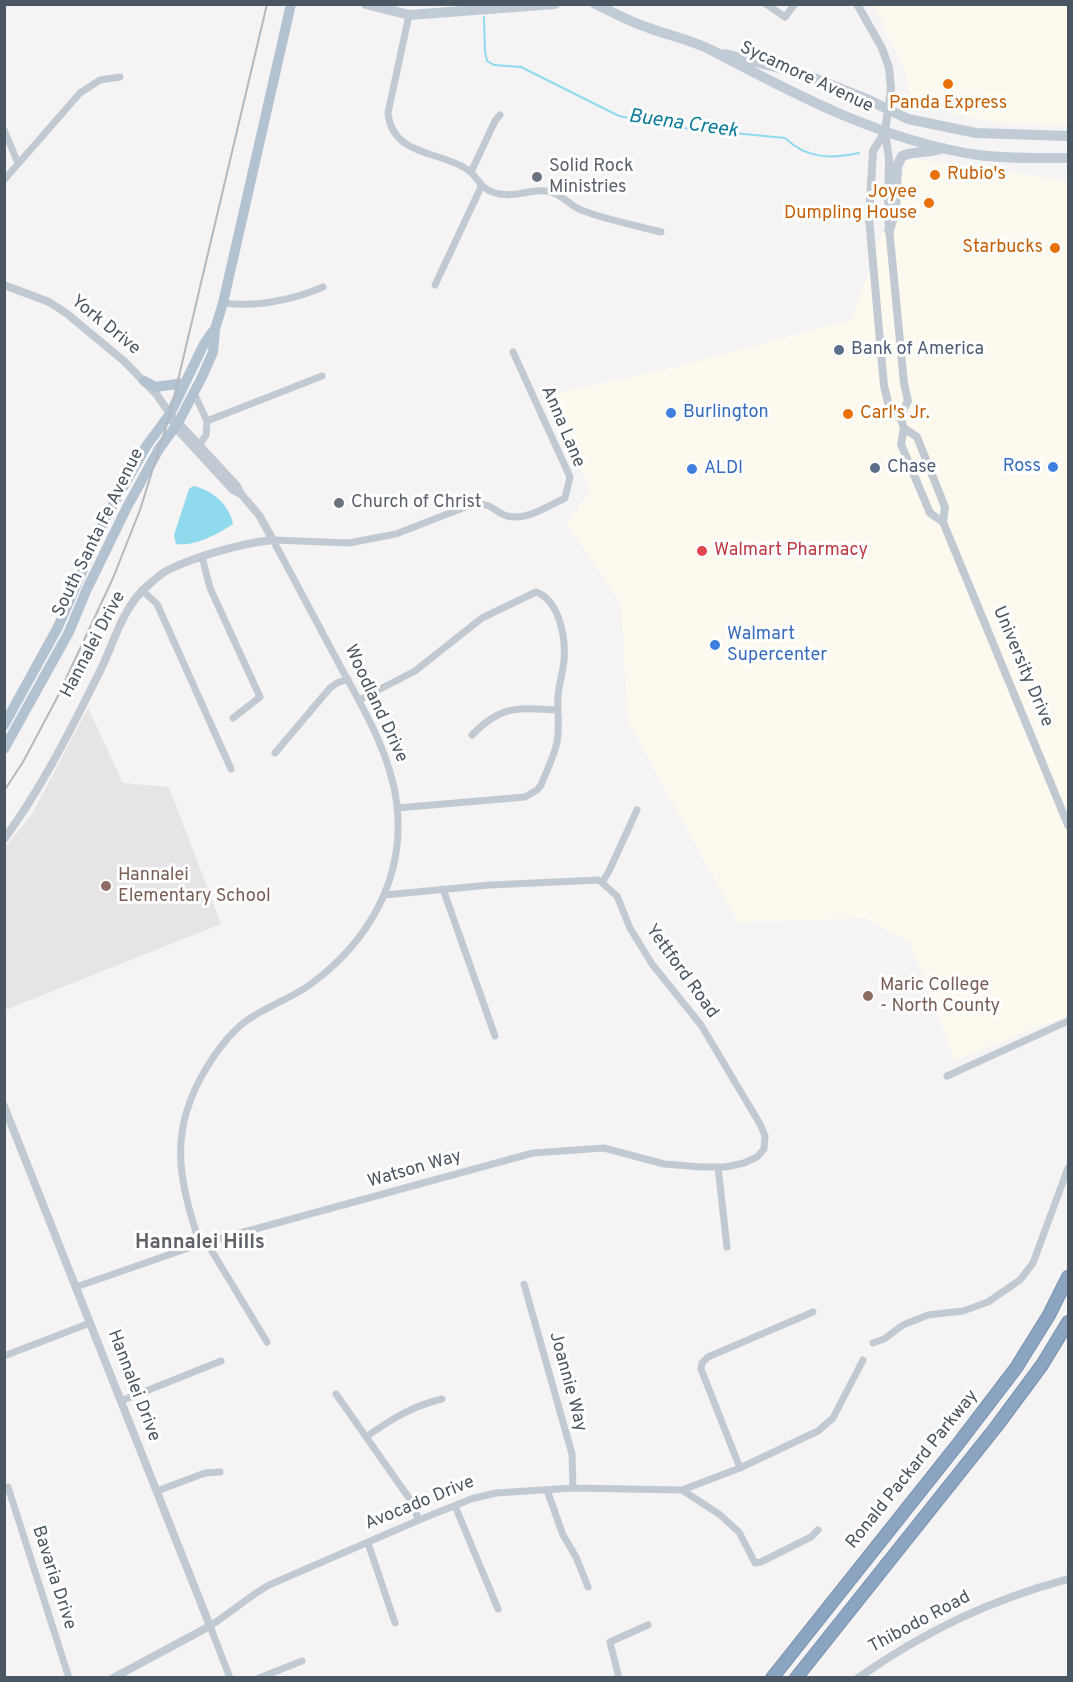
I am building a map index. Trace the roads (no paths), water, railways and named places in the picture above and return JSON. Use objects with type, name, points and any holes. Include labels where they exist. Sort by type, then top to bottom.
[{"type":"highway","name":"Ronald Packard Parkway","points":[[772,1677],[1016,1368],[1049,1315],[1068,1277]]},
{"type":"highway","name":"Ronald Packard Parkway","points":[[796,1677],[996,1427],[1042,1365],[1068,1322]]},
{"type":"main road","name":"South Santa Fe Avenue","points":[[4,749],[69,632],[99,565],[159,449],[177,424],[194,393],[213,352],[215,329],[223,303],[291,4]]},
{"type":"main road","points":[[366,4],[409,15],[555,4]]},
{"type":"main road","points":[[595,4],[649,28],[715,51]]},
{"type":"main road","name":"Sycamore Avenue","points":[[715,51],[809,76],[908,119],[976,133],[1068,136]]},
{"type":"main road","name":"Sycamore Avenue","points":[[715,51],[731,62],[798,94],[885,132],[943,148],[989,156],[1029,159],[1068,158]]},
{"type":"main road","points":[[889,230],[895,210],[897,166],[902,156],[918,152],[931,153],[943,148]]},
{"type":"main road","name":"South Santa Fe Avenue","points":[[4,725],[58,627],[105,519],[147,445],[170,414],[204,344],[215,329]]},
{"type":"main road","points":[[144,381],[155,387],[184,383]]},
{"type":"main road","points":[[99,565],[105,532],[170,414]]},
{"type":"street","points":[[766,4],[785,16],[795,4]]},
{"type":"street","name":"University Drive","points":[[857,4],[882,48],[890,68],[891,89],[885,132],[889,159],[889,230],[904,383],[908,400],[900,417]]},
{"type":"street","points":[[409,15],[388,113],[389,123],[402,141],[412,149],[462,166],[471,172],[481,187],[503,195],[517,195],[538,189],[555,193],[578,209],[603,218],[661,232]]},
{"type":"street","points":[[4,180],[80,93],[100,80],[120,77]]},
{"type":"street","points":[[471,172],[500,115]]},
{"type":"street","points":[[4,130],[18,164]]},
{"type":"street","name":"University Drive","points":[[885,132],[873,151],[869,218],[884,386],[890,410],[900,417],[903,428],[901,444],[930,513],[943,522]]},
{"type":"street","points":[[435,285],[481,187]]},
{"type":"street","name":"York Drive","points":[[4,285],[32,294],[66,313],[124,361],[157,394],[170,414]]},
{"type":"street","points":[[223,303],[253,305],[309,293],[322,287]]},
{"type":"street","name":"Anna Lane","points":[[273,540],[349,543],[396,534],[473,504],[484,504],[496,508],[505,516],[517,517],[539,512],[565,498],[570,477],[513,352]]},
{"type":"street","points":[[207,421],[322,376]]},
{"type":"street","points":[[194,393],[207,421],[206,435],[200,444]]},
{"type":"street","name":"Woodland Drive","points":[[170,414],[233,490],[241,494]]},
{"type":"street","name":"Woodland Drive","points":[[177,424],[200,444],[259,515],[348,679],[380,744],[391,774],[397,808],[396,855],[385,895],[364,933],[342,958],[310,985],[243,1024],[215,1053],[196,1084],[186,1109],[180,1148],[181,1180],[200,1244],[210,1248],[267,1342]]},
{"type":"street","name":"University Drive","points":[[903,428],[917,437],[945,507],[943,522],[1068,825]]},
{"type":"street","name":"Hannalei Drive","points":[[4,839],[49,766],[100,671],[129,606],[142,590],[167,570],[202,556],[273,540]]},
{"type":"street","points":[[202,556],[210,588],[260,697],[233,718]]},
{"type":"street","points":[[142,590],[158,604],[231,769]]},
{"type":"street","points":[[359,700],[415,671],[482,618],[536,592],[544,595],[550,601],[563,635],[564,658],[558,695],[557,742],[541,785],[525,797],[397,808]]},
{"type":"street","points":[[275,753],[330,688],[348,679]]},
{"type":"street","points":[[472,735],[487,719],[506,711],[520,708],[558,710]]},
{"type":"street","points":[[385,895],[579,880],[599,880],[602,883],[637,810]]},
{"type":"street","name":"Yettford Road","points":[[602,883],[616,896],[630,928],[658,973],[701,1025],[760,1124],[765,1136],[764,1149]]},
{"type":"street","points":[[443,889],[495,1036]]},
{"type":"street","points":[[947,1076],[1068,1021]]},
{"type":"street","name":"Hannalei Drive","points":[[4,1107],[230,1677]]},
{"type":"street","name":"Watson Way","points":[[76,1287],[200,1244],[533,1153],[604,1148],[664,1164],[718,1167],[744,1163],[757,1157],[764,1149]]},
{"type":"street","points":[[718,1167],[727,1247]]},
{"type":"street","points":[[873,1343],[884,1339],[903,1325],[928,1315],[963,1311],[988,1302],[1000,1296],[1020,1280],[1033,1263],[1068,1168]]},
{"type":"street","name":"Joannie Way","points":[[524,1284],[572,1454],[573,1488]]},
{"type":"street","points":[[740,1468],[701,1369],[702,1363],[708,1357],[813,1312]]},
{"type":"street","points":[[4,1356],[90,1323]]},
{"type":"street","name":"Avocado Drive","points":[[113,1677],[210,1626],[268,1584],[455,1506],[496,1493],[573,1488],[682,1491],[740,1468],[811,1436],[833,1418],[863,1360]]},
{"type":"street","points":[[121,1401],[221,1361]]},
{"type":"street","points":[[336,1394],[409,1498],[419,1520]]},
{"type":"street","points":[[366,1437],[396,1416],[422,1403],[442,1399]]},
{"type":"street","points":[[157,1491],[205,1473],[220,1472]]},
{"type":"street","name":"Bavaria Drive","points":[[8,1487],[69,1677]]},
{"type":"street","points":[[546,1490],[563,1535],[576,1557],[588,1587]]},
{"type":"street","points":[[682,1491],[719,1514],[739,1532],[755,1563],[811,1537],[818,1530]]},
{"type":"street","points":[[455,1506],[498,1609]]},
{"type":"street","points":[[368,1543],[395,1623]]},
{"type":"street","name":"Thibodo Road","points":[[858,1677],[897,1650],[966,1613],[1035,1588],[1068,1579]]},
{"type":"street","points":[[619,1677],[610,1642],[648,1625]]},
{"type":"street","points":[[259,1677],[302,1661]]},
{"type":"water","points":[[193,486],[219,499],[228,510],[233,524],[198,542],[176,544],[174,535],[189,489]]},
{"type":"waterway","name":"Buena Creek","points":[[484,17],[487,61],[494,65],[521,67],[619,116],[683,128],[785,138],[802,150],[819,156],[859,153]]},
{"type":"railway","points":[[4,791],[23,762],[57,698],[113,578],[140,510],[170,414],[267,4]]},
{"type":"place","name":"Panda Express","points":[[948,84]]},
{"type":"place","name":"Rubio's","points":[[935,175]]},
{"type":"place","name":"Solid Rock Ministries","points":[[537,177]]},
{"type":"place","name":"Joyee Dumpling House","points":[[929,203]]},
{"type":"place","name":"Starbucks","points":[[1055,248]]},
{"type":"place","name":"Bank of America","points":[[839,350]]},
{"type":"place","name":"Burlington","points":[[671,413]]},
{"type":"place","name":"Carl's Jr.","points":[[848,414]]},
{"type":"place","name":"Ross","points":[[1053,467]]},
{"type":"place","name":"Chase","points":[[875,468]]},
{"type":"place","name":"ALDI","points":[[692,469]]},
{"type":"place","name":"Church of Christ","points":[[339,503]]},
{"type":"place","name":"Walmart Pharmacy","points":[[702,551]]},
{"type":"place","name":"Walmart Supercenter","points":[[715,645]]},
{"type":"place","name":"Hannalei Elementary School","points":[[106,886]]},
{"type":"place","name":"Maric College - North County","points":[[868,996]]},
{"type":"district","name":"Hannalei Hills","points":[[200,1244]]}]
